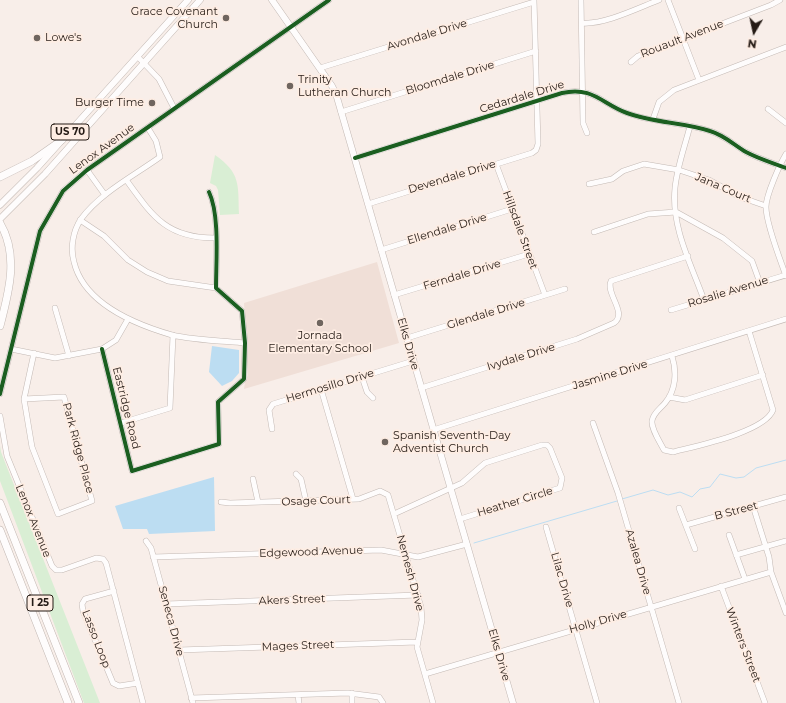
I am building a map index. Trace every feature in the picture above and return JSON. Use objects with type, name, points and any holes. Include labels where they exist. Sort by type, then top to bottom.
[{"type":"highway","points":[[0,177],[32,162],[62,140]]},
{"type":"highway","points":[[0,223],[10,244],[12,267],[10,287],[0,326]]},
{"type":"highway","points":[[0,499],[5,518]]},
{"type":"highway","name":"I 25","points":[[0,504],[79,703]]},
{"type":"highway","name":"I 25","points":[[0,530],[68,703]]},
{"type":"highway","points":[[0,543],[23,589]]},
{"type":"main road","name":"US 70","points":[[0,205],[62,140],[188,0]]},
{"type":"main road","name":"US 70","points":[[0,219],[45,174],[200,0]]},
{"type":"main road","name":"Elks Drive","points":[[272,0],[335,91],[513,703]]},
{"type":"street","name":"Lenox Avenue","points":[[0,394],[40,231],[63,191],[87,170],[329,0]]},
{"type":"street","points":[[581,0],[582,91],[584,125],[588,133]]},
{"type":"street","points":[[582,23],[592,23],[659,0]]},
{"type":"street","points":[[668,0],[699,80]]},
{"type":"street","name":"Rouault Avenue","points":[[631,62],[638,56],[771,5],[780,0]]},
{"type":"street","points":[[534,1],[537,101]]},
{"type":"street","name":"Avondale Drive","points":[[320,68],[534,1]]},
{"type":"street","points":[[653,119],[656,108],[664,97],[674,90],[786,47]]},
{"type":"street","name":"Bloomdale Drive","points":[[341,112],[536,51]]},
{"type":"street","points":[[137,56],[159,79],[174,108]]},
{"type":"street","name":"Cedardale Drive","points":[[355,158],[566,92],[582,91],[596,95],[627,114],[718,133],[747,153],[786,168]]},
{"type":"street","name":"Devendale Drive","points":[[368,204],[536,150],[538,144],[537,101]]},
{"type":"street","points":[[768,109],[786,123]]},
{"type":"street","points":[[690,126],[675,189],[676,212],[678,230],[704,300]]},
{"type":"street","points":[[80,220],[104,236],[128,260],[147,272],[168,281],[216,288],[242,311],[244,343],[173,335],[128,319],[104,305],[88,289],[76,272],[72,246],[74,233],[80,220],[90,208],[105,195],[160,157],[156,141],[148,128]]},
{"type":"street","points":[[786,154],[779,166],[766,206],[773,236],[786,276]]},
{"type":"street","name":"Hillsdale Street","points":[[496,164],[545,295]]},
{"type":"street","name":"Jana Court","points":[[589,184],[612,179],[623,171],[644,164],[679,170],[709,180],[740,197],[766,206]]},
{"type":"street","points":[[87,170],[105,195]]},
{"type":"street","points":[[127,181],[145,207],[165,226],[189,236],[215,238]]},
{"type":"street","points":[[209,192],[213,200],[215,213],[216,288]]},
{"type":"street","name":"Ellendale Drive","points":[[381,250],[512,209]]},
{"type":"street","points":[[594,232],[648,214],[676,212],[723,238],[752,261],[760,283]]},
{"type":"street","name":"Ferndale Drive","points":[[394,296],[529,254]]},
{"type":"street","name":"Ivydale Drive","points":[[421,388],[580,338],[594,330],[614,323],[620,319],[608,281],[688,256]]},
{"type":"street","name":"Rosalie Avenue","points":[[671,310],[786,276]]},
{"type":"street","name":"Glendale Drive","points":[[407,338],[565,289]]},
{"type":"street","points":[[55,308],[68,356]]},
{"type":"street","points":[[11,349],[55,358],[102,349],[116,340],[128,319]]},
{"type":"street","name":"Jasmine Drive","points":[[433,430],[786,319]]},
{"type":"street","points":[[672,356],[675,366],[675,379],[669,397],[653,415],[651,423],[664,450],[673,452],[737,434],[752,428],[771,417],[773,410],[749,331]]},
{"type":"street","points":[[121,423],[170,408],[173,335]]},
{"type":"street","name":"Eastridge Road","points":[[102,349],[132,471],[219,444],[218,402],[244,378],[244,343]]},
{"type":"street","name":"Park Ridge Place","points":[[24,399],[64,397],[92,501],[58,514],[32,447],[24,399],[34,353]]},
{"type":"street","name":"Hermosillo Drive","points":[[272,429],[269,412],[272,405],[413,361]]},
{"type":"street","points":[[669,397],[685,400],[763,375]]},
{"type":"street","points":[[362,377],[367,392],[373,398]]},
{"type":"street","points":[[321,389],[353,499]]},
{"type":"street","name":"Lenox Avenue","points":[[0,416],[7,456],[52,566],[56,570],[62,570],[96,558],[103,558],[106,563],[143,703]]},
{"type":"street","name":"Azalea Drive","points":[[592,423],[618,493],[679,703]]},
{"type":"street","name":"Heather Circle","points":[[450,488],[465,481],[485,463],[544,445],[550,448],[562,478],[562,485],[558,488],[460,519]]},
{"type":"street","points":[[296,474],[301,479],[306,501]]},
{"type":"street","points":[[253,480],[258,502]]},
{"type":"street","points":[[394,514],[450,488]]},
{"type":"street","name":"Osage Court","points":[[221,502],[353,499],[364,498],[378,492],[385,492],[389,497],[394,514]]},
{"type":"street","name":"B Street","points":[[686,525],[786,497]]},
{"type":"street","points":[[753,506],[766,546],[771,572],[786,613]]},
{"type":"street","points":[[679,508],[695,549]]},
{"type":"street","name":"Nemesh Drive","points":[[394,514],[422,613],[417,642],[433,703]]},
{"type":"street","name":"Lilac Drive","points":[[546,527],[597,703]]},
{"type":"street","points":[[729,535],[745,580]]},
{"type":"street","name":"Seneca Drive","points":[[146,540],[154,557],[192,701]]},
{"type":"street","points":[[736,555],[786,541]]},
{"type":"street","name":"Edgewood Avenue","points":[[154,557],[381,550],[406,555],[426,556],[467,544]]},
{"type":"street","name":"Holly Drive","points":[[425,674],[771,572]]},
{"type":"street","name":"Winters Street","points":[[721,586],[765,703]]},
{"type":"street","name":"Lasso Loop","points":[[114,591],[85,599],[82,604],[83,610],[113,683],[119,686],[138,683]]},
{"type":"street","points":[[780,596],[786,594]]},
{"type":"street","name":"Akers Street","points":[[166,604],[418,596]]},
{"type":"street","name":"Mages Street","points":[[179,650],[417,642]]},
{"type":"street","points":[[192,701],[245,696],[352,693],[379,697],[383,703]]},
{"type":"street","points":[[352,693],[352,703]]},
{"type":"street","points":[[298,694],[299,703]]},
{"type":"street","points":[[245,696],[246,703]]},
{"type":"shaded area","name":"Jornada Elementary School","points":[[377,262],[399,343],[244,389],[248,375],[244,303]]},
{"type":"green space","points":[[215,155],[230,168],[234,174],[238,187],[239,214],[220,215],[218,190],[216,186],[210,183]]},
{"type":"green space","points":[[0,446],[1,452],[100,703],[84,703],[0,481]]},
{"type":"water","points":[[212,346],[239,350],[239,373],[232,381],[222,386],[209,372]]},
{"type":"water","points":[[214,477],[215,531],[149,534],[147,529],[123,529],[115,506]]},
{"type":"waterway","points":[[622,499],[653,490],[668,495],[680,492],[692,497],[700,489],[710,487],[720,474],[736,478],[744,477],[756,468],[786,460]]},
{"type":"waterway","points":[[474,543],[617,501]]},
{"type":"cycle path","points":[[0,394],[40,231],[63,191],[87,170],[329,0]]},
{"type":"cycle path","points":[[355,158],[562,93],[573,91],[590,94],[618,109],[637,116],[700,128],[715,133],[761,159],[786,168]]},
{"type":"cycle path","points":[[102,349],[132,471],[219,444],[218,402],[244,379],[245,343],[242,311],[216,288],[216,226],[215,213],[209,192]]},
{"type":"place","name":"Grace Covenant Church","points":[[226,18]]},
{"type":"place","name":"Lowe's","points":[[37,38]]},
{"type":"place","name":"Trinity Lutheran Church","points":[[290,86]]},
{"type":"place","name":"Burger Time","points":[[152,103]]},
{"type":"place","name":"Jornada Elementary School","points":[[320,323]]},
{"type":"place","name":"Spanish Seventh-Day Adventist Church","points":[[385,442]]}]
